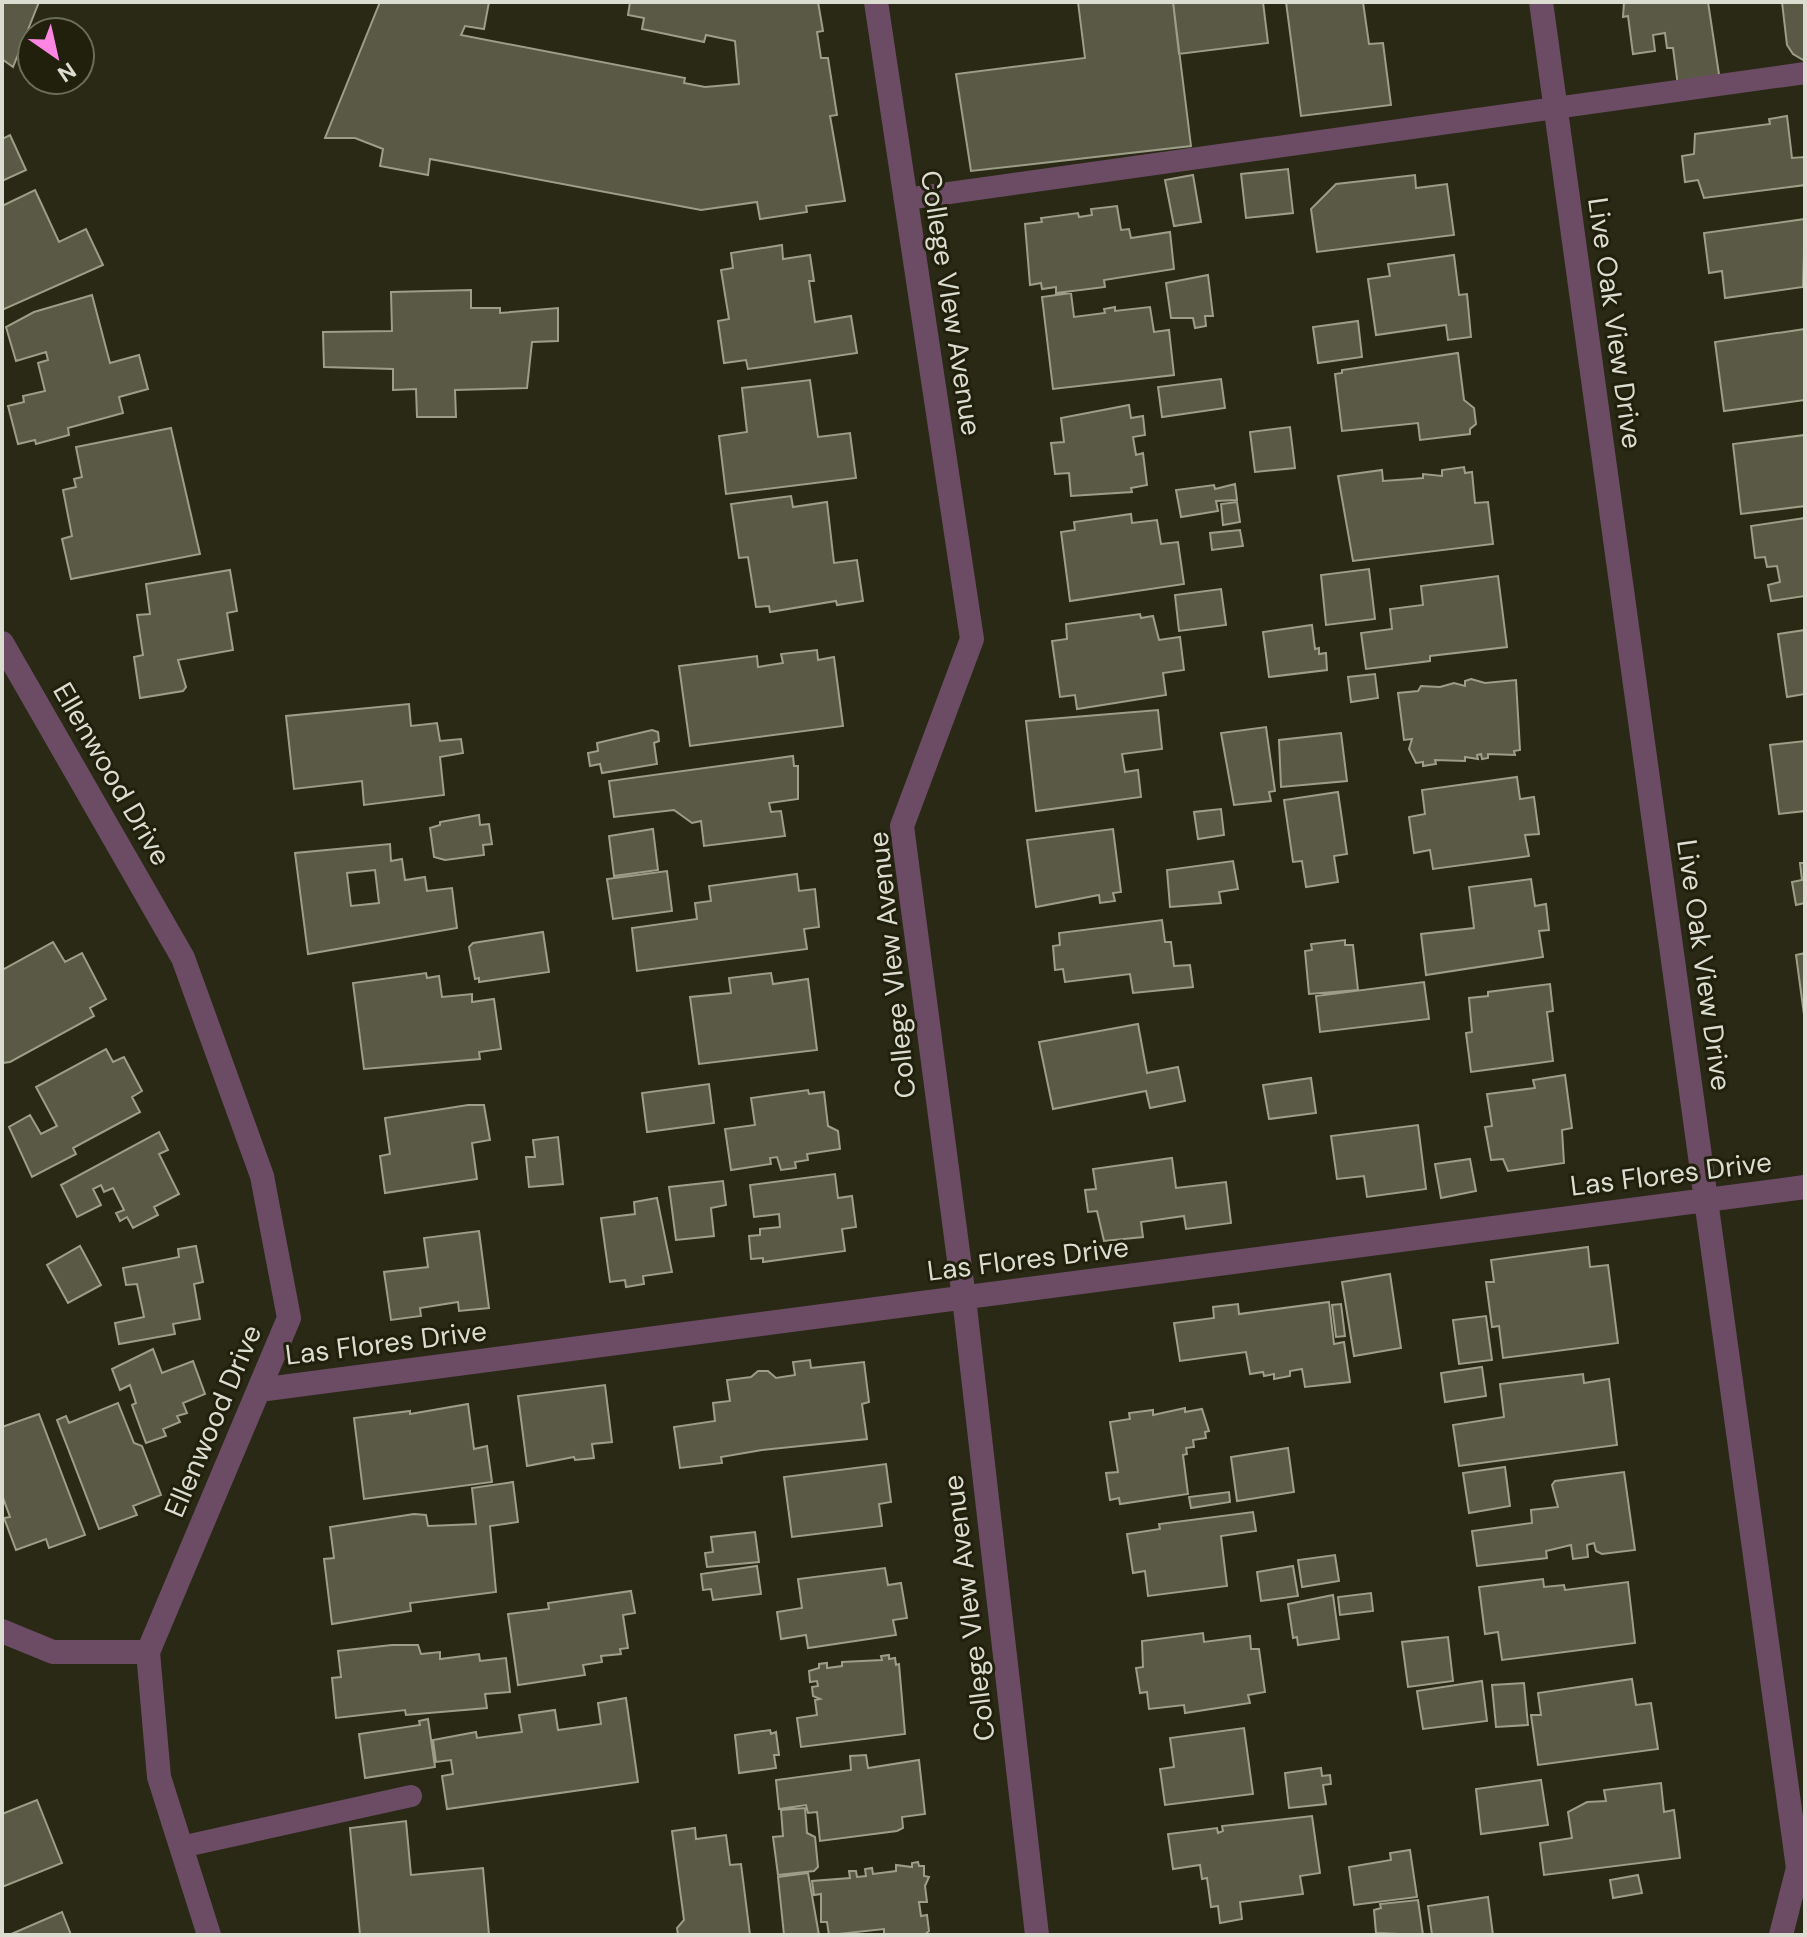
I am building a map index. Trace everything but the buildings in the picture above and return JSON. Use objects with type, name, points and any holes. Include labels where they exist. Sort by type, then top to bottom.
[{"type":"street","name":"College VIew Avenue","points":[[876,2],[972,639],[902,826],[964,1298],[1037,1935]]},
{"type":"street","name":"Live Oak View Drive","points":[[1541,2],[1798,1868],[1781,1935]]},
{"type":"street","name":"Ellenwood Drive","points":[[2,643],[183,958],[262,1176],[289,1318],[148,1652],[159,1777],[209,1935]]},
{"type":"street","name":"Las Flores Drive","points":[[259,1390],[1805,1187]]},
{"type":"street","points":[[2,1631],[53,1652],[148,1652]]},
{"type":"lane","points":[[906,199],[1805,73]]},
{"type":"lane","points":[[181,1847],[411,1796]]}]
